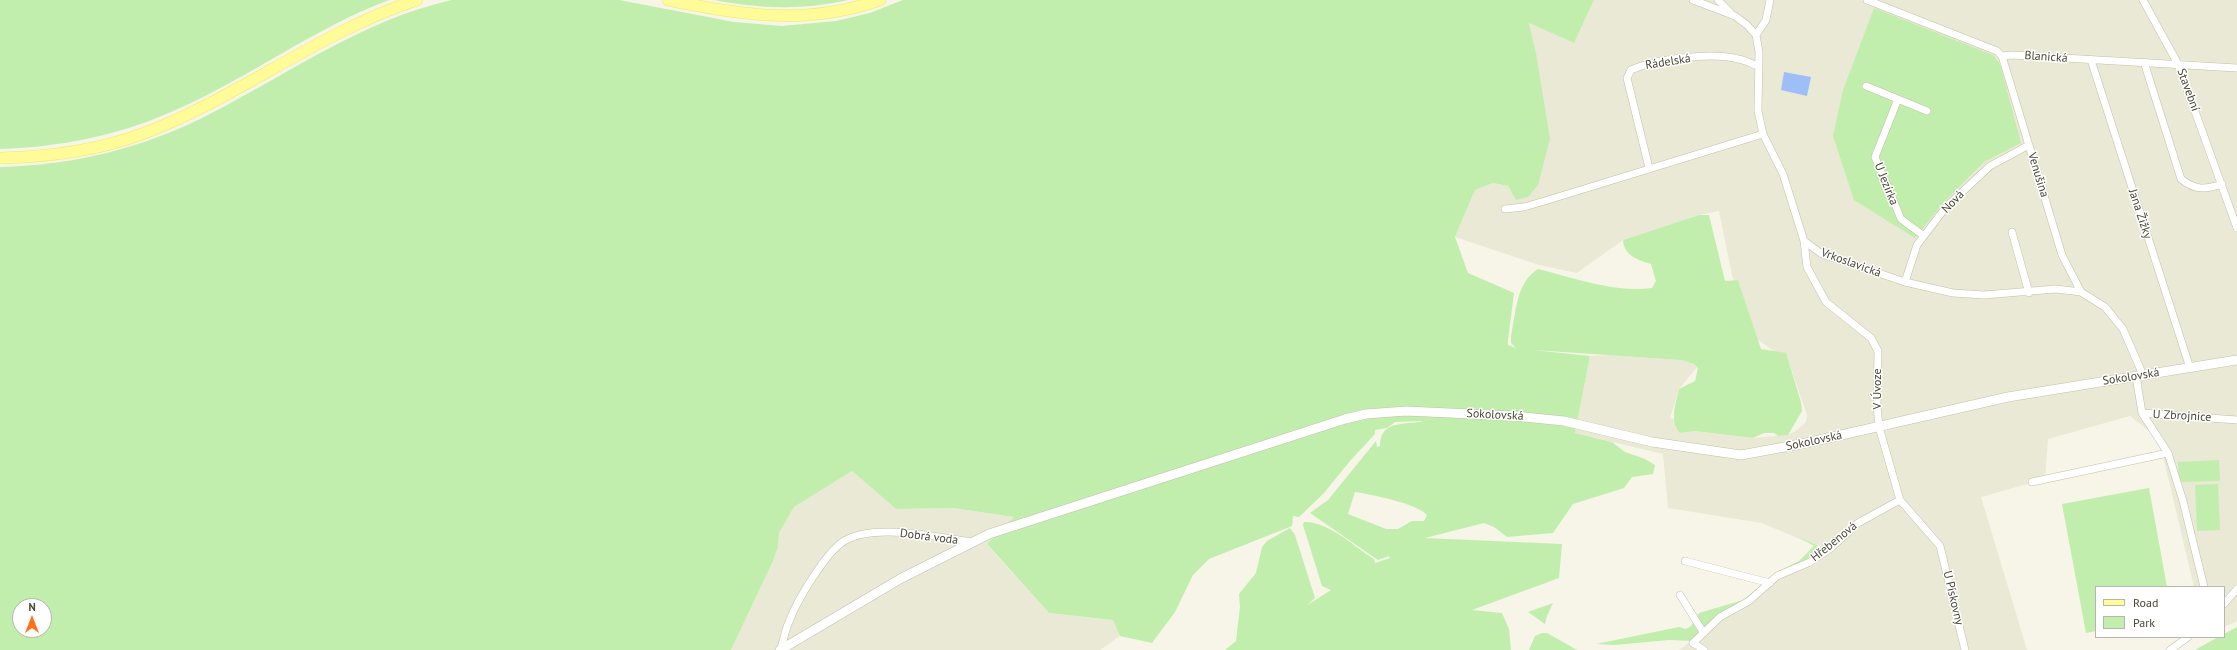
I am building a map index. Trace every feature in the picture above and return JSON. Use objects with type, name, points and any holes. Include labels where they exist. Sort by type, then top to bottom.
[{"type":"main road","points":[[0,158],[63,154],[94,148],[143,134],[202,108],[347,28],[382,12],[417,0]]},
{"type":"main road","points":[[668,0],[736,13],[790,17],[835,12],[880,0]]},
{"type":"street","points":[[1693,0],[1735,16]]},
{"type":"street","points":[[1718,0],[1747,25],[1756,36],[1758,111],[1763,134],[1783,174],[1804,241]]},
{"type":"street","points":[[1756,36],[1766,20],[1770,0]]},
{"type":"street","points":[[1867,0],[1997,51],[2002,56]]},
{"type":"street","name":"Stavební","points":[[2143,0],[2178,64],[2237,228]]},
{"type":"street","name":"Blanická","points":[[2002,56],[2012,55],[2237,68]]},
{"type":"street","name":"Rádelská","points":[[1649,168],[1627,78],[1631,70],[1646,63],[1688,57],[1716,56],[1737,58],[1758,66]]},
{"type":"street","name":"Venušina","points":[[2002,56],[2062,256],[2081,292]]},
{"type":"street","name":"Jana Žižky","points":[[2091,60],[2190,368]]},
{"type":"street","points":[[2144,62],[2181,179],[2190,186],[2198,189],[2222,184]]},
{"type":"street","points":[[1866,86],[1927,111]]},
{"type":"street","name":"U Jezírka","points":[[1898,99],[1875,157],[1901,219],[1924,236]]},
{"type":"street","points":[[1505,209],[1524,207],[1763,134]]},
{"type":"street","name":"Nová","points":[[1905,282],[1917,245],[1946,207],[1990,166],[2028,145]]},
{"type":"street","points":[[2012,232],[2028,293]]},
{"type":"street","name":"Vrkoslavická","points":[[1804,241],[1822,254],[1905,282],[1953,293],[1984,295],[2056,290],[2081,292],[2104,307],[2123,329],[2139,375]]},
{"type":"street","name":"V Úvoze","points":[[1804,241],[1807,267],[1826,302],[1871,338],[1878,351],[1877,406],[1879,427],[1900,500],[1940,546]]},
{"type":"street","name":"Sokolovská","points":[[971,542],[997,532],[1345,419],[1388,411],[1514,416],[1564,421],[1652,442],[1741,455],[1772,450],[2008,398],[2139,375],[2237,360]]},
{"type":"street","name":"U Zbrojnice","points":[[2139,375],[2142,414],[2237,420]]},
{"type":"street","points":[[2142,414],[2168,453],[2183,501],[2204,586]]},
{"type":"street","points":[[2032,482],[2168,453]]},
{"type":"street","name":"Hřebenová","points":[[1704,650],[1693,643],[1720,617],[1749,601],[1777,576],[1810,562],[1832,547],[1858,523],[1900,500]]},
{"type":"street","name":"Dobrá voda","points":[[780,649],[789,621],[817,572],[844,542],[863,535],[912,533],[971,542]]},
{"type":"street","name":"Dobrá voda","points":[[780,649],[900,579],[971,542]]},
{"type":"street","name":"U Pískovny","points":[[1940,546],[1964,650]]},
{"type":"street","points":[[1685,561],[1770,583]]},
{"type":"street","points":[[2225,603],[2237,589]]},
{"type":"street","points":[[1680,595],[1703,632]]},
{"type":"street","points":[[2170,650],[2187,638]]},
{"type":"shaded area","points":[[1594,0],[2237,0],[2237,621],[2225,627],[2225,586],[2194,586],[2159,439],[2130,416],[2048,439],[2045,479],[1981,497],[2027,650],[1679,650],[1821,548],[1762,523],[1668,508],[1663,454],[1575,433],[1590,356],[1610,355],[1681,360],[1694,364],[1697,367],[1679,389],[1670,418],[1674,419],[1680,433],[1695,431],[1753,438],[1788,435],[1796,431],[1806,422],[1807,415],[1786,354],[1775,352],[1757,339],[1738,280],[1734,280],[1732,275],[1719,211],[1699,215],[1623,240],[1577,273],[1539,265],[1455,237],[1475,190],[1493,183],[1508,186],[1516,200],[1536,53],[1529,23],[1574,43]]},
{"type":"shaded area","points":[[852,471],[896,509],[953,508],[1014,517],[987,545],[1049,613],[1113,620],[1120,636],[1100,650],[731,650],[773,561],[778,547],[779,533],[794,507]]},
{"type":"green space","points":[[0,0],[389,0],[333,25],[199,99],[130,128],[66,143],[0,149]]},
{"type":"green space","points":[[452,0],[619,0],[734,22],[782,26],[836,21],[870,13],[903,0],[1594,0],[1574,43],[1529,23],[1536,53],[1550,139],[1538,185],[1528,197],[1516,200],[1508,186],[1493,183],[1475,190],[1455,237],[1468,273],[1514,293],[1508,345],[1516,348],[1511,343],[1511,336],[1518,299],[1525,282],[1538,269],[1609,287],[1638,289],[1652,288],[1656,281],[1651,264],[1637,259],[1629,254],[1623,240],[1699,215],[1709,215],[1725,281],[1738,280],[1761,349],[1786,353],[1801,402],[1802,411],[1788,435],[1778,436],[1774,433],[1764,433],[1753,438],[1695,431],[1680,433],[1675,423],[1675,406],[1679,389],[1695,381],[1698,368],[1694,364],[1681,360],[1533,350],[1590,356],[1575,433],[1612,442],[1625,452],[1645,459],[1655,465],[1653,474],[1632,477],[1624,488],[1573,504],[1553,533],[1507,537],[1494,527],[1484,523],[1425,538],[1562,544],[1559,578],[1472,610],[1502,613],[1509,629],[1511,650],[1225,650],[1236,641],[1240,607],[1239,594],[1256,573],[1262,547],[1267,541],[1290,528],[1295,535],[1315,598],[1306,606],[1331,590],[1322,586],[1303,525],[1304,522],[1314,523],[1332,530],[1374,559],[1375,563],[1390,558],[1389,556],[1378,560],[1310,513],[1328,500],[1376,441],[1377,447],[1380,446],[1381,437],[1385,431],[1396,425],[1424,421],[1395,422],[1387,428],[1375,430],[1375,434],[1350,461],[1324,493],[1299,517],[1293,516],[1292,526],[1209,559],[1193,575],[1175,612],[1152,643],[1120,636],[1113,620],[1049,613],[987,544],[1014,517],[953,508],[896,509],[852,471],[794,507],[779,533],[778,547],[773,561],[731,650],[0,650],[0,167],[27,166],[80,159],[157,138],[206,116],[326,50],[387,21],[419,9]],"holes":[[[1355,492],[1383,497],[1414,507],[1427,515],[1424,521],[1412,521],[1398,529],[1386,529],[1348,514]]]},
{"type":"green space","points":[[714,0],[848,0],[798,7],[765,7]]},
{"type":"green space","points":[[1874,8],[1993,55],[2000,64],[2021,143],[1984,162],[1944,202],[1915,238],[1854,200],[1833,136],[1843,90]]},
{"type":"green space","points":[[2219,460],[2220,481],[2179,482],[2178,462]]},
{"type":"green space","points":[[2218,484],[2220,530],[2197,531],[2195,485]]},
{"type":"green space","points":[[2149,488],[2167,586],[2095,586],[2095,631],[2086,633],[2062,504]]},
{"type":"green space","points":[[1797,536],[1822,548],[1693,641],[1669,640],[1614,645],[1596,644],[1679,627],[1686,629],[1691,626],[1699,613],[1743,600],[1777,572],[1799,561],[1814,546]]},
{"type":"green space","points":[[1553,603],[1545,624],[1528,612]]},
{"type":"green space","points":[[2237,627],[2237,650],[2195,650],[2216,638],[2225,638],[2225,633]]},
{"type":"green space","points":[[1542,633],[1547,633],[1577,650],[1529,650],[1535,636]]},
{"type":"water","points":[[1784,72],[1811,77],[1807,96],[1781,90]]}]
